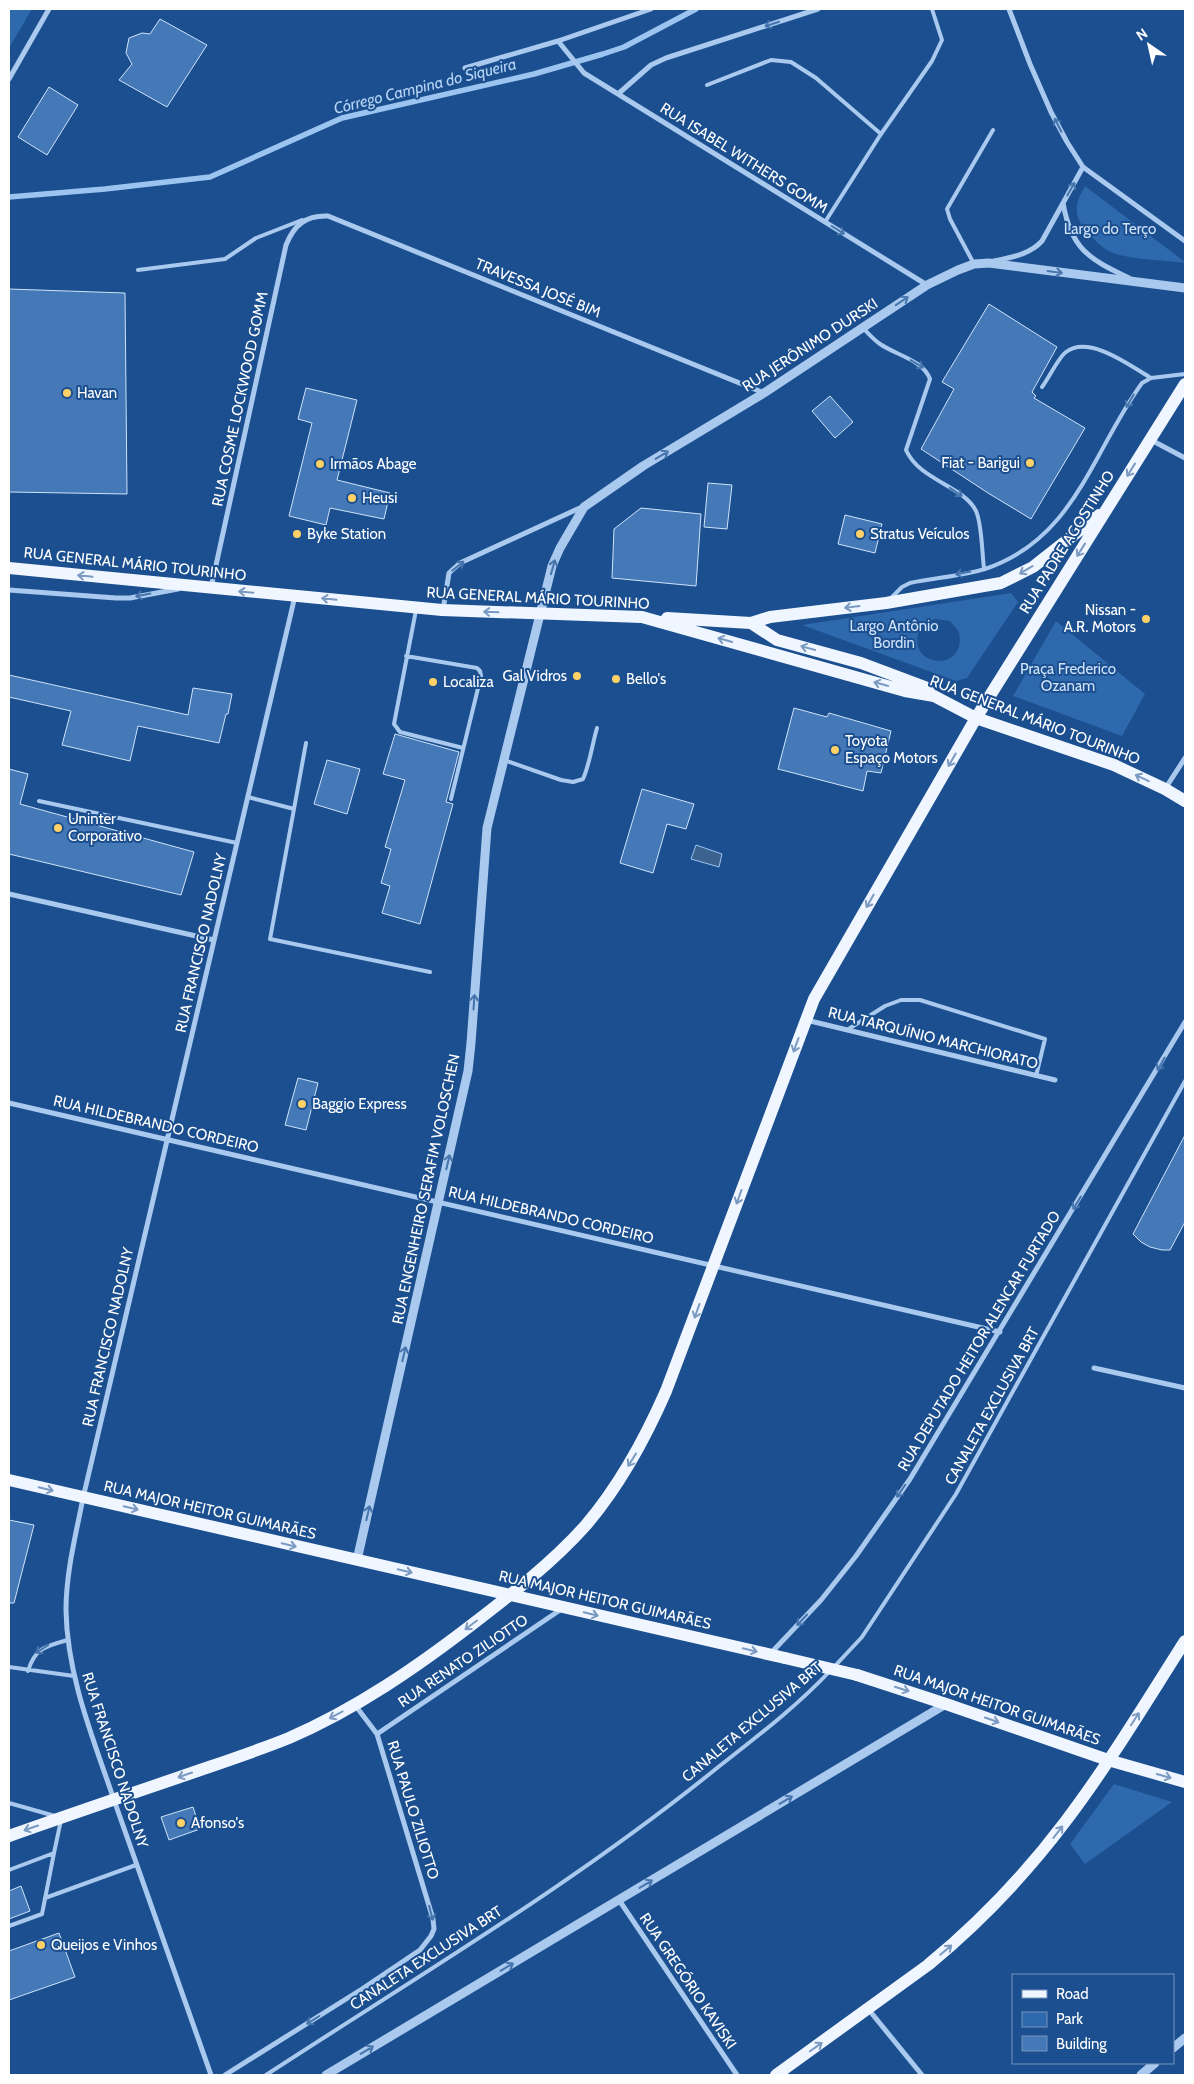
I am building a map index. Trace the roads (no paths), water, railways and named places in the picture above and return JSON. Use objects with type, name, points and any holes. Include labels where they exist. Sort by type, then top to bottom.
[{"type":"main road","name":"RUA PADRE AGOSTINHO","points":[[9,1836],[259,1750],[291,1737],[355,1705],[443,1646],[510,1595],[562,1550],[586,1524],[613,1490],[635,1455],[670,1383],[805,1020],[827,976],[976,718],[1185,384]]},
{"type":"main road","points":[[642,617],[752,623],[770,617],[886,603],[1001,583],[1033,567],[1107,509]]},
{"type":"main road","name":"RUA GENERAL MÁRIO TOURINHO","points":[[9,568],[416,608],[642,617],[905,691],[934,696],[976,718],[1087,755],[1142,777],[1185,801]]},
{"type":"main road","points":[[752,623],[777,640],[861,663],[925,687],[934,696]]},
{"type":"main road","name":"RUA MAJOR HEITOR GUIMARÃES","points":[[9,1480],[857,1675],[1108,1760],[1185,1782]]},
{"type":"main road","points":[[776,2075],[869,2010],[951,1946],[1000,1900],[1060,1829],[1108,1760],[1185,1641]]},
{"type":"street","points":[[9,80],[49,9]]},
{"type":"street","points":[[465,68],[558,41],[651,9]]},
{"type":"street","points":[[618,94],[651,65],[666,58],[818,9]]},
{"type":"street","points":[[1009,9],[1030,64],[1052,112],[1083,167],[1185,241]]},
{"type":"street","name":"RUA ISABEL WITHERS GOMM","points":[[558,41],[584,73],[927,285]]},
{"type":"street","points":[[989,263],[1024,254],[1035,249],[1083,167]]},
{"type":"street","points":[[1063,203],[1067,223],[1075,240],[1086,254],[1102,265],[1138,283]]},
{"type":"street","name":"TRAVESSA JOSÉ BIM","points":[[302,220],[316,216],[328,216],[764,393]]},
{"type":"street","name":"RUA COSME LOCKWOOD GOMM","points":[[211,588],[286,244],[291,232],[302,220]]},
{"type":"street","name":"RUA JERÔNIMO DURSKI","points":[[540,614],[552,566],[584,506],[643,466],[764,393],[927,285],[974,264],[989,263],[1185,288]]},
{"type":"street","points":[[1150,439],[1185,458]]},
{"type":"street","points":[[442,610],[450,573],[460,563],[584,506]]},
{"type":"street","points":[[9,590],[130,598],[190,586]]},
{"type":"street","name":"RUA FRANCISCO NADOLNY","points":[[211,2075],[136,1865],[74,1676],[68,1640],[67,1585],[83,1498],[295,596]]},
{"type":"street","name":"RUA ENGENHEIRO SERAFIM VOLOSCHEN","points":[[357,1560],[468,1071],[472,1043],[485,843],[540,614]]},
{"type":"street","points":[[1165,789],[1185,758]]},
{"type":"street","points":[[9,894],[214,940]]},
{"type":"street","name":"RUA TARQUÍNIO MARCHIORATO","points":[[805,1020],[1055,1080]]},
{"type":"street","name":"RUA DEPUTADO HEITOR ALENCAR FURTADO","points":[[770,1655],[821,1600],[882,1520],[938,1435],[1185,1022]]},
{"type":"street","name":"RUA HILDEBRANDO CORDEIRO","points":[[9,1103],[1000,1332]]},
{"type":"street","points":[[1094,1368],[1185,1388]]},
{"type":"street","name":"RUA RENATO ZILIOTTO","points":[[377,1734],[564,1608]]},
{"type":"street","points":[[326,2075],[946,1704]]},
{"type":"street","name":"RUA PAULO ZILIOTTO","points":[[225,2075],[389,1972],[427,1943],[434,1929],[433,1919],[377,1734],[355,1705]]},
{"type":"street","name":"RUA GREGÓRIO KAVISKI","points":[[619,1900],[736,2075]]},
{"type":"street","points":[[869,2010],[922,2075]]},
{"type":"street","points":[[1174,2047],[1185,2038]]},
{"type":"street","points":[[1141,2075],[1154,2064]]},
{"type":"lane","points":[[825,222],[932,61],[942,40],[932,9]]},
{"type":"lane","points":[[707,85],[771,60],[791,62],[816,78],[882,134]]},
{"type":"lane","points":[[974,264],[950,219],[947,209],[993,130]]},
{"type":"lane","points":[[138,270],[225,259],[256,238],[302,220]]},
{"type":"lane","points":[[863,328],[880,344],[922,367],[928,373],[930,379],[906,450],[910,460],[969,502],[976,512],[984,569]]},
{"type":"lane","points":[[1042,387],[1066,352],[1076,348],[1093,347],[1151,378]]},
{"type":"lane","points":[[886,603],[902,587],[910,583],[984,569],[1030,547],[1073,501],[1142,383],[1151,378],[1185,374]]},
{"type":"lane","points":[[416,608],[394,724],[400,732],[463,748]]},
{"type":"lane","points":[[406,656],[477,668],[480,671],[481,676],[451,799]]},
{"type":"lane","points":[[504,760],[561,780],[573,782],[583,779],[588,768],[591,747],[598,728]]},
{"type":"lane","points":[[306,743],[270,939],[430,972]]},
{"type":"lane","points":[[248,797],[294,809]]},
{"type":"lane","points":[[39,801],[237,843]]},
{"type":"lane","points":[[847,1030],[885,1006],[901,1000],[920,1000],[1045,1039],[1036,1076]]},
{"type":"lane","name":"CANALETA EXCLUSIVA BRT","points":[[266,2075],[543,1895],[618,1843],[688,1791],[778,1718],[824,1677],[862,1637],[956,1494],[1185,1081]]},
{"type":"lane","points":[[28,1671],[32,1657],[46,1646],[68,1640]]},
{"type":"lane","points":[[9,1667],[74,1676]]},
{"type":"lane","points":[[9,1802],[61,1818],[42,1914],[9,1926]]},
{"type":"lane","points":[[9,1870],[54,1853]]},
{"type":"lane","points":[[46,1898],[136,1865]]},
{"type":"waterway","name":"Córrego Campina do Siqueira","points":[[9,197],[105,189],[210,177],[342,118],[534,74],[603,54],[624,47],[696,9]]},
{"type":"place","name":"Havan","points":[[67,393]]},
{"type":"place","name":"Fiat - Barigui","points":[[1030,463]]},
{"type":"place","name":"Irmãos Abage","points":[[320,464]]},
{"type":"place","name":"Heusi","points":[[352,498]]},
{"type":"place","name":"Byke Station","points":[[297,534]]},
{"type":"place","name":"Stratus Veículos","points":[[860,534]]},
{"type":"place","name":"Nissan - A.R. Motors","points":[[1146,619]]},
{"type":"place","name":"Gal Vidros","points":[[577,676]]},
{"type":"place","name":"Bello's","points":[[616,679]]},
{"type":"place","name":"Localiza","points":[[433,682]]},
{"type":"place","name":"Toyota Espaço Motors","points":[[835,750]]},
{"type":"place","name":"Uninter Corporativo","points":[[58,828]]},
{"type":"place","name":"Baggio Express","points":[[302,1104]]},
{"type":"place","name":"Afonso's","points":[[181,1823]]},
{"type":"place","name":"Queijos e Vinhos","points":[[41,1945]]},
{"type":"park label","name":"Largo do Terço","points":[[1110,229]]},
{"type":"park label","name":"Largo Antônio Bordin","points":[[894,634]]},
{"type":"park label","name":"Praça Frederico Ozanam","points":[[1068,678]]}]
